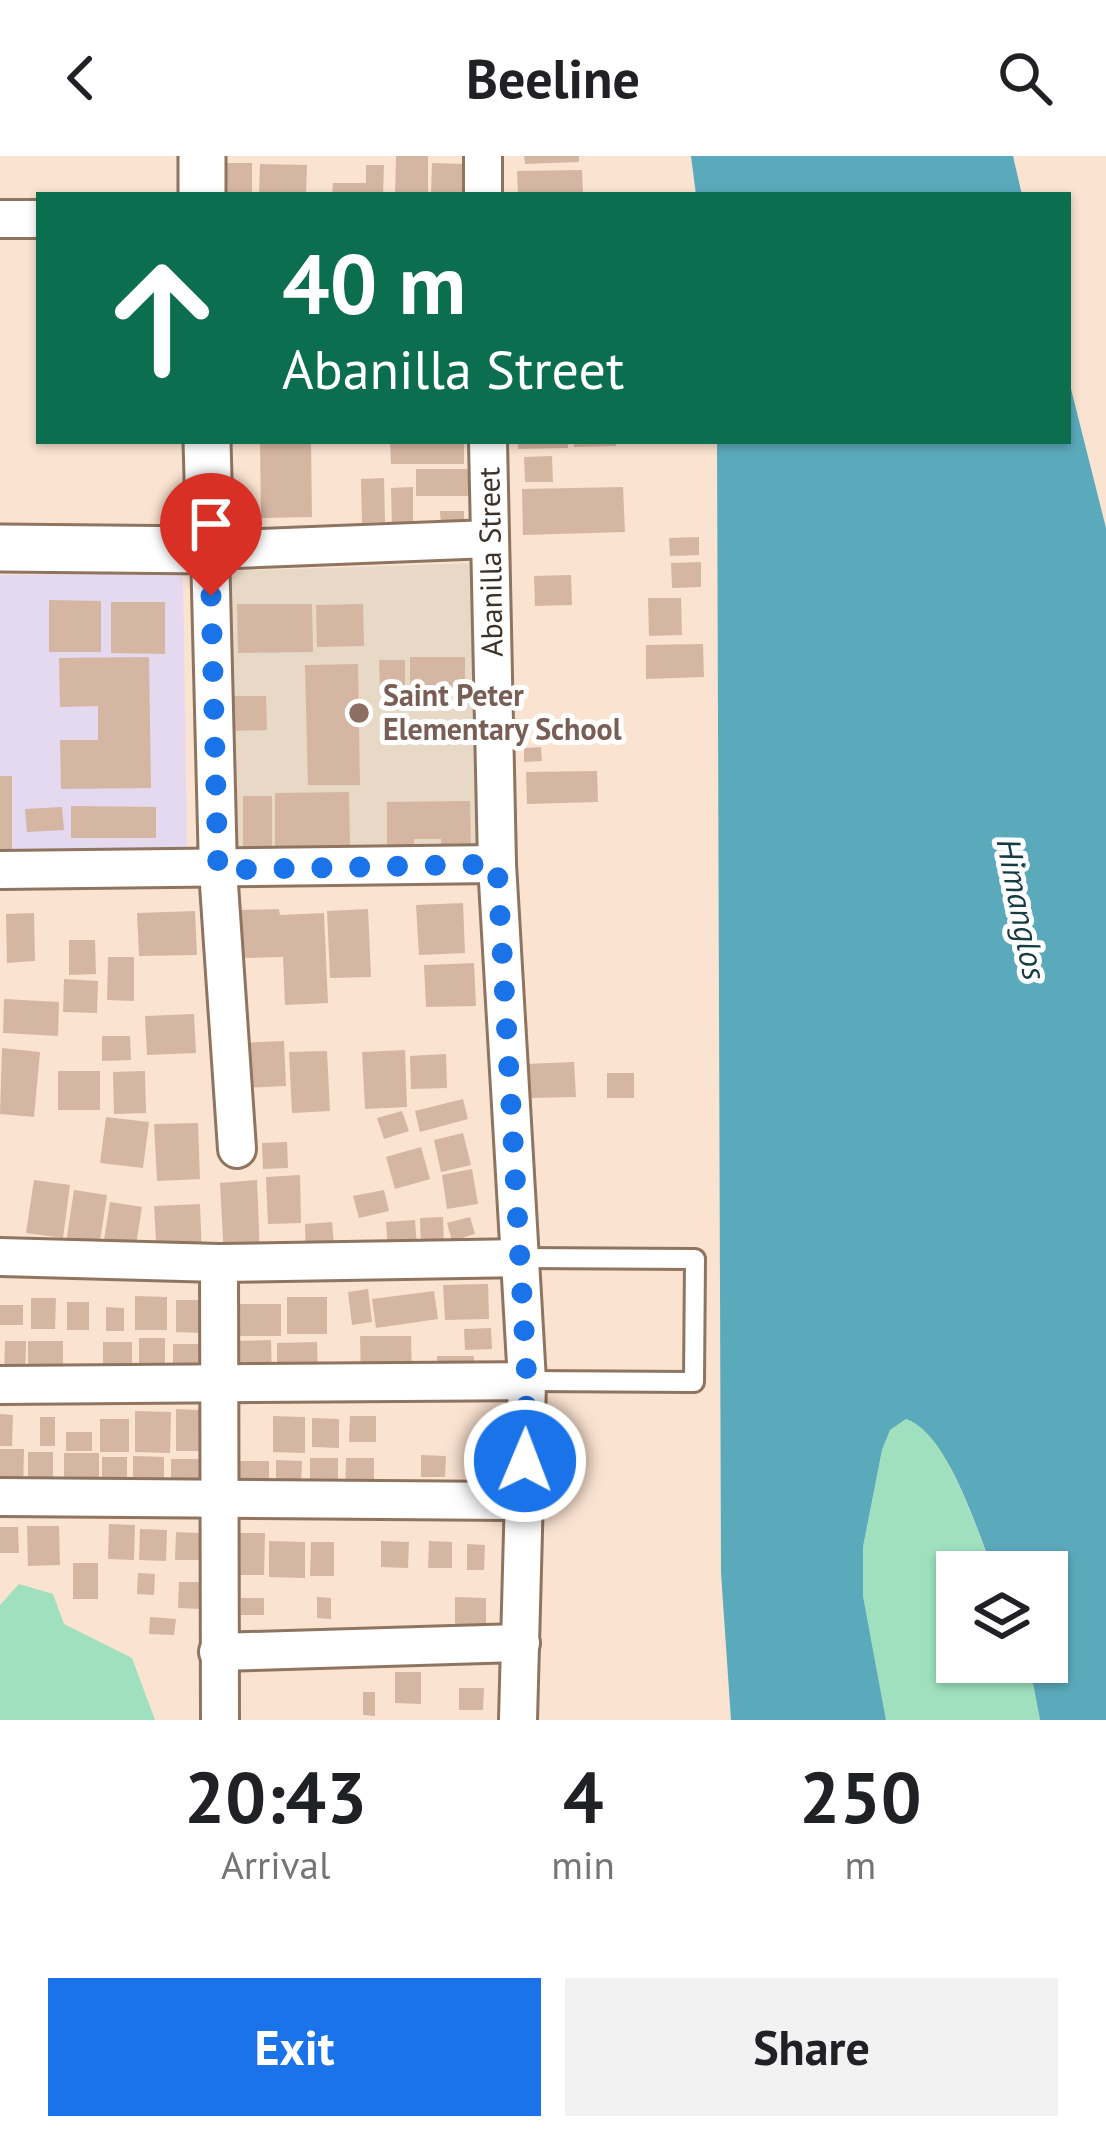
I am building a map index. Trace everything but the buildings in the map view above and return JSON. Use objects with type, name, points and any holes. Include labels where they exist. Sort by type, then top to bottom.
[{"type":"street","points":[[202,156],[202,192]]},
{"type":"street","points":[[482,156],[483,192]]},
{"type":"street","points":[[0,219],[36,219]]},
{"type":"street","points":[[207,444],[218,870],[237,1149]]},
{"type":"street","name":"Abanilla Street","points":[[488,444],[497,864],[527,1381],[518,1720]]},
{"type":"street","points":[[0,548],[210,550],[490,539]]},
{"type":"street","points":[[0,870],[497,864]]},
{"type":"street","points":[[0,1257],[219,1263],[521,1258]]},
{"type":"street","points":[[219,1263],[220,1720]]},
{"type":"street","points":[[0,1385],[527,1381]]},
{"type":"street","points":[[0,1497],[524,1501]]},
{"type":"street","points":[[218,1652],[521,1643]]},
{"type":"lane","points":[[521,1258],[695,1259],[694,1382],[527,1381]]},
{"type":"shaded area","name":"Saint Peter Elementary School","points":[[479,563],[490,856],[238,864],[228,571]]},
{"type":"shaded area","points":[[183,573],[187,850],[0,851],[0,575]]},
{"type":"green space","points":[[906,1419],[935,1443],[986,1551],[936,1551],[936,1683],[1033,1683],[1040,1720],[886,1720],[863,1596],[863,1547],[890,1430]]},
{"type":"green space","points":[[19,1584],[53,1594],[64,1624],[132,1658],[155,1720],[0,1720],[0,1605]]},
{"type":"water","points":[[691,156],[1013,156],[1021,192],[696,192]]},
{"type":"water","name":"Himanglos","points":[[1071,389],[1106,528],[1106,1720],[1040,1720],[1033,1683],[1068,1683],[1068,1551],[986,1551],[948,1463],[921,1428],[906,1419],[890,1430],[882,1450],[863,1547],[863,1596],[886,1720],[731,1720],[721,1573],[717,444],[1071,444]]},
{"type":"place","name":"Saint Peter Elementary School","points":[[359,713]]},
{"type":"route","points":[[211,596],[218,870],[497,864],[527,1381],[525,1461]]}]
